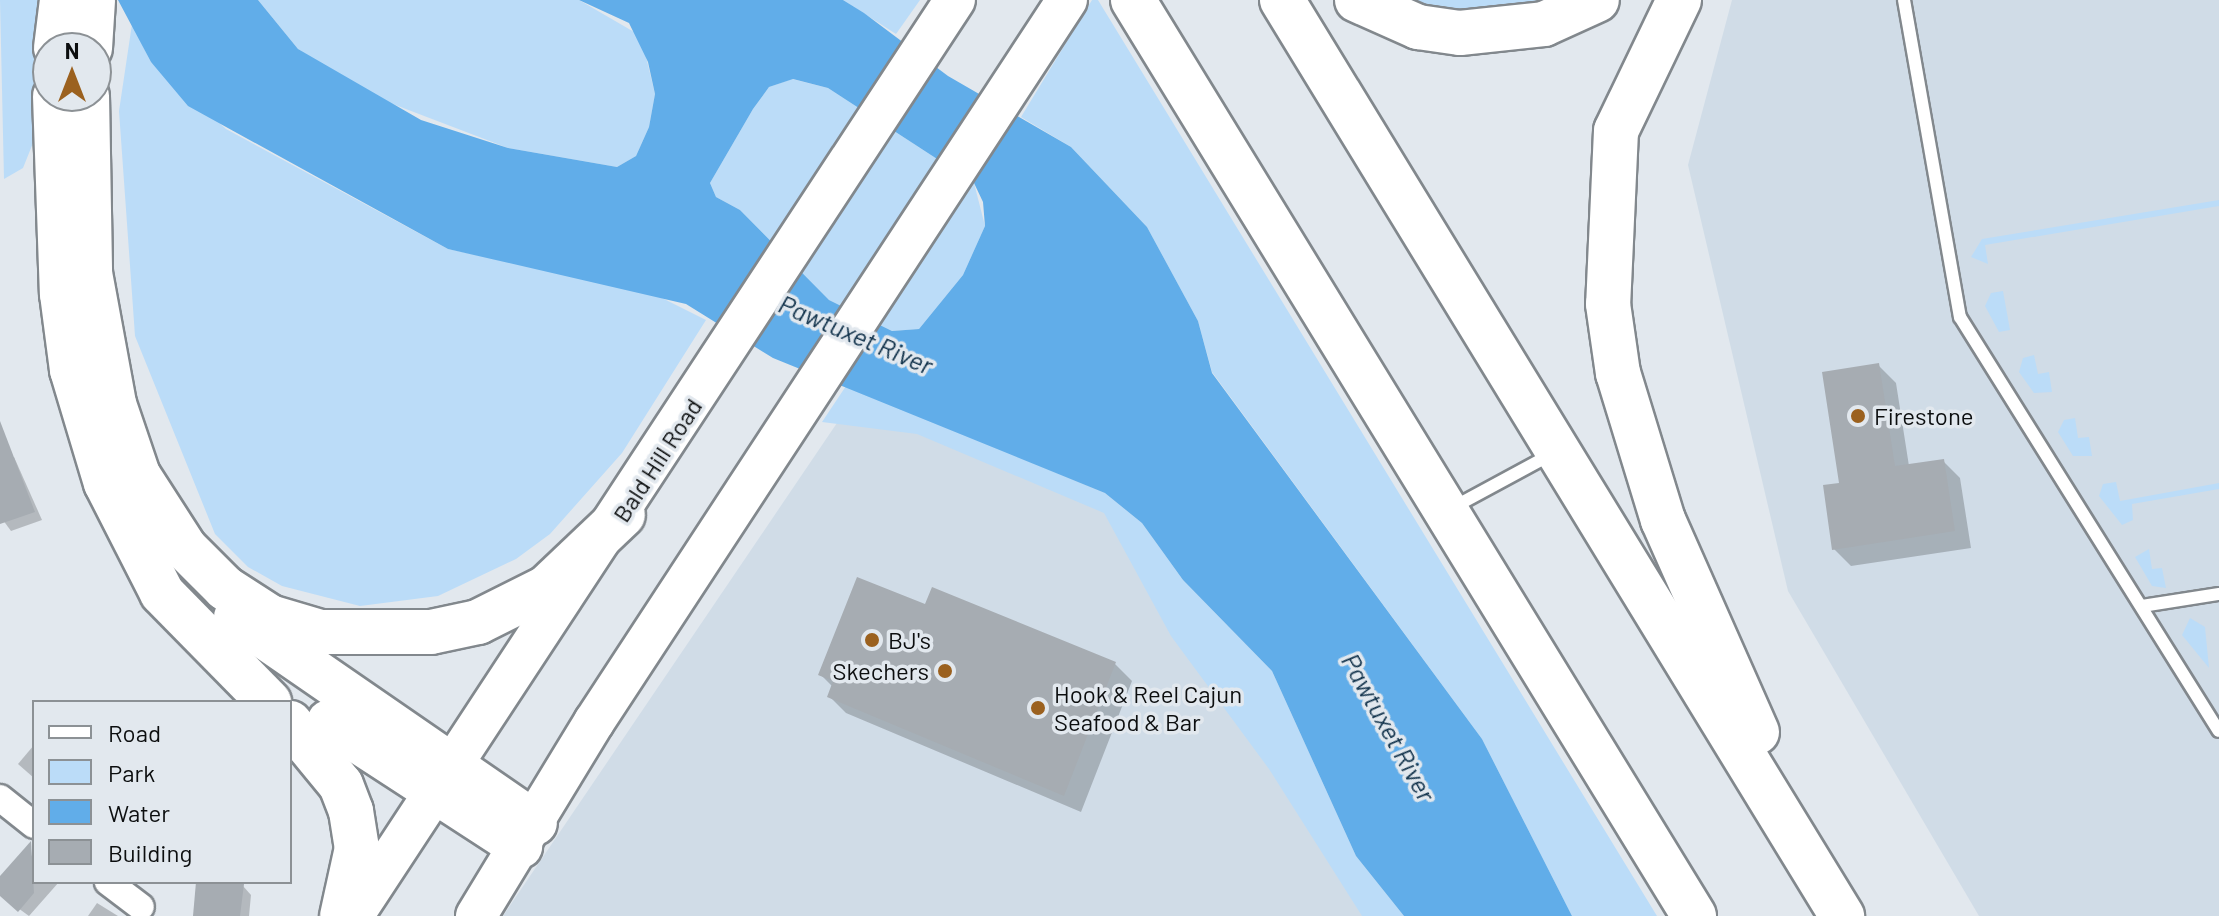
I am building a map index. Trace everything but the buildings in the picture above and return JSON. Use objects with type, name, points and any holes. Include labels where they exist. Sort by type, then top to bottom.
[{"type":"highway","points":[[58,32],[62,0]]},
{"type":"highway","points":[[91,32],[93,0]]},
{"type":"highway","points":[[1282,0],[1842,916]]},
{"type":"highway","points":[[1357,0],[1418,27],[1460,33],[1544,24],[1597,0]]},
{"type":"highway","points":[[1679,0],[1616,131],[1605,237],[1618,373],[1669,533],[1849,916]]},
{"type":"highway","points":[[1140,10],[1694,916]]},
{"type":"highway","points":[[55,112],[54,212],[72,370],[130,541],[162,593],[267,700]]},
{"type":"highway","points":[[88,112],[98,338],[138,475],[218,602],[446,783]]},
{"type":"highway","points":[[185,548],[225,588],[270,617],[320,632],[431,632],[478,622],[546,588],[623,515]]},
{"type":"highway","points":[[205,637],[528,834]]},
{"type":"highway","points":[[292,725],[341,785],[351,811],[357,848],[342,916]]},
{"type":"main road","name":"Bald Hill Road","points":[[353,916],[446,783],[623,515],[955,0]]},
{"type":"main road","points":[[476,916],[1067,0]]},
{"type":"street","points":[[3,808],[32,824]]},
{"type":"street","points":[[111,884],[141,907]]},
{"type":"lane","points":[[1904,0],[1960,317],[2219,731]]},
{"type":"lane","points":[[1446,511],[1557,451]]},
{"type":"lane","points":[[2142,606],[2219,594]]},
{"type":"shaded area","points":[[1732,0],[2219,0],[2219,916],[1979,916],[1788,591],[1688,165]]},
{"type":"shaded area","points":[[860,389],[1119,483],[1385,916],[503,916]]},
{"type":"green space","points":[[0,0],[40,0],[38,32],[32,32],[33,143],[23,168],[4,179]]},
{"type":"green space","points":[[258,0],[579,0],[641,36],[655,94],[649,127],[636,156],[617,167],[508,148],[364,93],[298,49]]},
{"type":"green space","points":[[843,0],[920,0],[896,34]]},
{"type":"green space","points":[[1092,0],[1098,0],[1657,916],[1572,916],[1482,739],[1212,372],[1198,321],[1147,227],[1071,147],[1021,117]]},
{"type":"green space","points":[[1364,0],[1594,0],[1510,30]]},
{"type":"green space","points":[[132,24],[151,62],[226,129],[448,249],[648,291],[706,320],[622,453],[550,534],[516,559],[438,596],[360,606],[282,586],[248,567],[215,534],[135,336],[119,111]]},
{"type":"green space","points":[[792,79],[828,88],[974,183],[985,226],[963,275],[919,329],[892,331],[829,300],[740,210],[716,197],[710,183],[753,109],[769,87]]},
{"type":"green space","points":[[2219,200],[2219,206],[1985,245],[1988,264],[1971,257],[1982,239]]},
{"type":"green space","points":[[2003,291],[2010,330],[1999,332],[1985,306],[1991,293]]},
{"type":"green space","points":[[2034,355],[2038,374],[2049,372],[2052,392],[2034,393],[2019,372],[2023,358]]},
{"type":"green space","points":[[846,386],[1105,493],[1142,523],[1183,580],[1272,671],[1356,856],[1404,916],[1362,916],[1269,769],[1171,636],[1104,513],[917,434],[822,422]]},
{"type":"green space","points":[[2075,418],[2078,438],[2089,437],[2092,456],[2073,456],[2058,432],[2064,420]]},
{"type":"green space","points":[[2116,482],[2120,501],[2219,483],[2219,489],[2132,504],[2133,520],[2122,525],[2099,496],[2103,484]]},
{"type":"green space","points":[[2149,549],[2152,569],[2162,568],[2166,588],[2152,586],[2135,557]]},
{"type":"green space","points":[[2190,618],[2205,627],[2209,668],[2182,635]]},
{"type":"water","name":"Pawtuxet River","points":[[118,0],[258,0],[298,49],[421,120],[508,148],[617,167],[636,156],[649,127],[655,94],[648,62],[629,23],[579,0],[843,0],[948,76],[1071,147],[1147,227],[1198,321],[1212,373],[1482,739],[1572,916],[1404,916],[1356,856],[1272,671],[1183,580],[1142,523],[1105,493],[773,358],[686,304],[448,249],[188,106],[151,62]],"holes":[[[793,79],[828,88],[974,183],[983,202],[985,226],[963,275],[919,329],[892,331],[829,300],[740,210],[716,197],[710,183],[769,87]]]},
{"type":"place","name":"Firestone","points":[[1858,416]]},
{"type":"place","name":"BJ's","points":[[872,640]]},
{"type":"place","name":"Skechers","points":[[945,671]]},
{"type":"place","name":"Hook & Reel Cajun Seafood & Bar","points":[[1038,708]]}]
